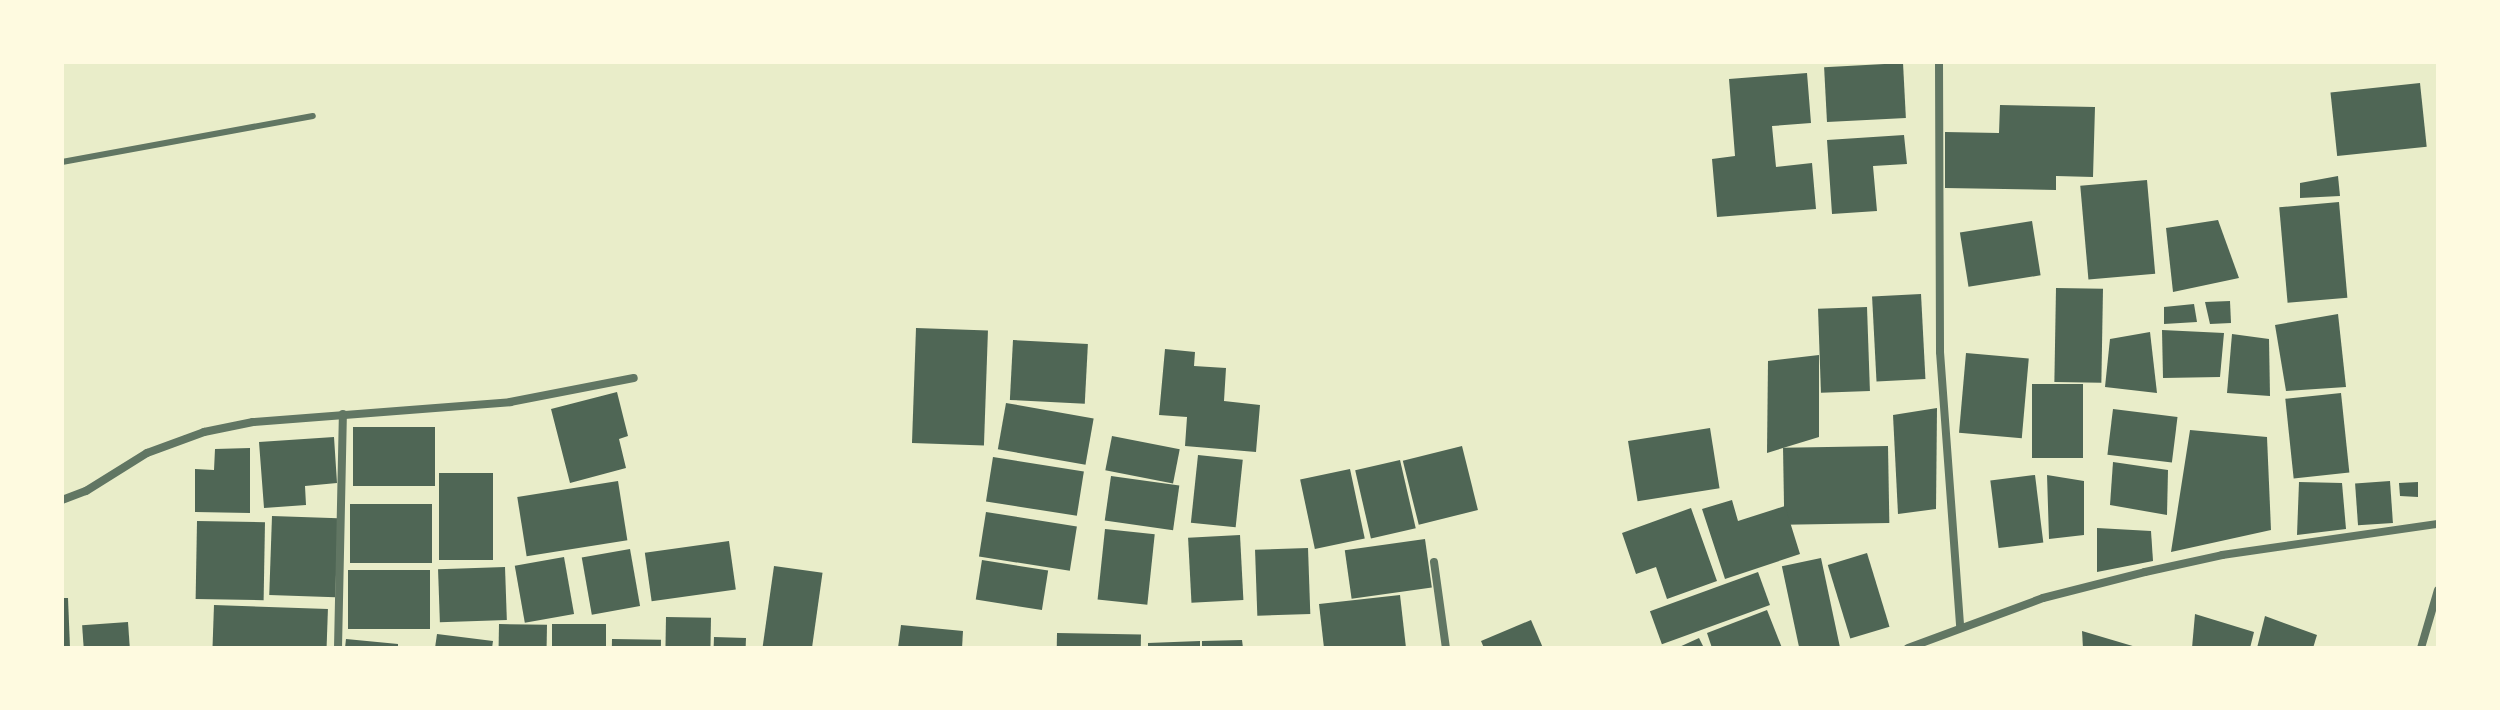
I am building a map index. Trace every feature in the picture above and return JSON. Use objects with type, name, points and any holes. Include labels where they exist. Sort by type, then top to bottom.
[{"type":"street","points":[[1939,62],[1940,352],[1960,626]]},
{"type":"street","points":[[62,500],[86,491],[147,453],[204,432],[343,414],[464,408],[634,378]]},
{"type":"street","points":[[338,648],[343,414]]},
{"type":"street","points":[[1908,648],[1960,626],[2043,598],[2222,555],[2438,524]]},
{"type":"street","points":[[1434,562],[1446,648]]},
{"type":"street","points":[[2421,648],[2438,590]]},
{"type":"lane","points":[[62,162],[313,116]]},
{"type":"building","points":[[1903,63],[1906,118],[1827,122],[1824,67]]},
{"type":"building","points":[[1807,73],[1811,123],[1772,126],[1776,167],[1812,163],[1816,209],[1717,217],[1712,159],[1735,156],[1729,79]]},
{"type":"building","points":[[2420,83],[2427,147],[2337,156],[2330,92]]},
{"type":"building","points":[[2000,105],[2095,107],[2093,177],[2056,176],[2056,190],[1945,188],[1945,132],[1999,133]]},
{"type":"building","points":[[1904,135],[1907,164],[1873,166],[1877,211],[1832,214],[1827,140]]},
{"type":"building","points":[[2338,176],[2340,196],[2300,198],[2300,183]]},
{"type":"building","points":[[2147,180],[2155,274],[2088,279],[2080,186]]},
{"type":"building","points":[[2339,202],[2347,298],[2288,303],[2279,207]]},
{"type":"building","points":[[2218,220],[2239,278],[2173,292],[2166,228]]},
{"type":"building","points":[[2032,221],[2041,275],[1969,287],[1960,232]]},
{"type":"building","points":[[2056,288],[2103,289],[2101,383],[2054,382]]},
{"type":"building","points":[[1921,294],[1925,379],[1877,381],[1872,297]]},
{"type":"building","points":[[2230,301],[2231,323],[2210,324],[2205,302]]},
{"type":"building","points":[[2194,304],[2197,322],[2164,324],[2164,307]]},
{"type":"building","points":[[1867,307],[1870,391],[1821,393],[1818,309]]},
{"type":"building","points":[[2338,314],[2346,387],[2286,391],[2275,325]]},
{"type":"building","points":[[916,328],[988,331],[984,445],[912,443]]},
{"type":"building","points":[[2162,330],[2224,333],[2220,377],[2163,378]]},
{"type":"building","points":[[2150,332],[2157,393],[2105,387],[2110,339]]},
{"type":"building","points":[[2232,334],[2269,339],[2270,396],[2227,393]]},
{"type":"building","points":[[1013,340],[1088,344],[1085,404],[1010,400]]},
{"type":"building","points":[[1165,349],[1195,352],[1194,366],[1226,368],[1224,401],[1260,405],[1256,452],[1185,446],[1187,417],[1159,415]]},
{"type":"building","points":[[1966,353],[2029,358],[2022,438],[1959,433]]},
{"type":"building","points":[[1819,355],[1819,437],[1767,453],[1768,361]]},
{"type":"building","points":[[2032,384],[2083,384],[2083,458],[2032,458]]},
{"type":"building","points":[[617,392],[628,436],[619,439],[626,468],[570,483],[551,409]]},
{"type":"building","points":[[2341,393],[2349,473],[2294,478],[2285,399]]},
{"type":"building","points":[[1006,403],[1094,418],[1085,465],[998,449]]},
{"type":"building","points":[[1937,408],[1936,509],[1898,514],[1893,415]]},
{"type":"building","points":[[2113,409],[2178,417],[2172,463],[2107,455]]},
{"type":"building","points":[[353,427],[435,427],[435,486],[353,486]]},
{"type":"building","points":[[1710,428],[1720,488],[1638,501],[1628,441]]},
{"type":"building","points":[[2190,430],[2267,437],[2271,530],[2171,552]]},
{"type":"building","points":[[1112,436],[1180,449],[1173,484],[1105,470]]},
{"type":"building","points":[[334,437],[337,483],[305,486],[306,505],[264,508],[259,442]]},
{"type":"building","points":[[1462,446],[1478,510],[1419,525],[1403,461]]},
{"type":"building","points":[[1888,446],[1889,523],[1784,525],[1783,448]]},
{"type":"building","points":[[250,448],[250,513],[195,512],[195,469],[214,470],[215,449]]},
{"type":"building","points":[[1198,455],[1243,460],[1236,527],[1191,523]]},
{"type":"building","points":[[993,457],[1084,471],[1077,516],[986,501]]},
{"type":"building","points":[[1400,460],[1416,528],[1371,539],[1355,470]]},
{"type":"building","points":[[2113,462],[2168,470],[2167,515],[2110,505]]},
{"type":"building","points":[[1350,469],[1365,538],[1315,549],[1300,480]]},
{"type":"building","points":[[439,473],[493,473],[493,560],[439,560]]},
{"type":"building","points":[[2035,475],[2043,542],[1999,548],[1990,480]]},
{"type":"building","points":[[2047,475],[2084,481],[2084,535],[2049,539]]},
{"type":"building","points":[[1111,476],[1179,486],[1173,530],[1105,521]]},
{"type":"building","points":[[618,481],[627,540],[527,556],[517,497]]},
{"type":"building","points":[[2390,481],[2393,523],[2358,525],[2355,483]]},
{"type":"building","points":[[2299,482],[2342,483],[2346,529],[2297,535]]},
{"type":"building","points":[[2418,482],[2418,497],[2400,496],[2399,483]]},
{"type":"building","points":[[1732,500],[1738,521],[1785,506],[1800,554],[1725,579],[1702,509]]},
{"type":"building","points":[[350,504],[432,504],[432,563],[350,563]]},
{"type":"building","points":[[1691,508],[1717,581],[1667,599],[1656,567],[1636,574],[1622,533]]},
{"type":"building","points":[[986,512],[1077,526],[1070,571],[979,556]]},
{"type":"building","points":[[272,516],[338,518],[335,597],[269,595]]},
{"type":"building","points":[[197,521],[265,522],[264,600],[196,599]]},
{"type":"building","points":[[2097,528],[2151,531],[2153,561],[2097,572]]},
{"type":"building","points":[[1105,529],[1155,534],[1147,605],[1098,600]]},
{"type":"building","points":[[1240,535],[1243,600],[1191,603],[1188,538]]},
{"type":"building","points":[[1425,539],[1432,588],[1352,599],[1345,550]]},
{"type":"building","points":[[729,541],[736,590],[652,601],[645,553]]},
{"type":"building","points":[[1308,548],[1310,614],[1257,616],[1255,550]]},
{"type":"building","points":[[630,549],[640,606],[592,615],[582,558]]},
{"type":"building","points":[[1867,553],[1890,627],[1850,639],[1828,565]]},
{"type":"building","points":[[564,557],[574,614],[525,623],[515,566]]},
{"type":"building","points":[[1821,558],[1840,648],[1799,648],[1782,566]]},
{"type":"building","points":[[982,560],[1048,570],[1042,610],[976,600]]},
{"type":"building","points":[[774,566],[823,573],[812,648],[762,648]]},
{"type":"building","points":[[505,567],[507,620],[440,622],[438,569]]},
{"type":"building","points":[[348,570],[430,570],[430,629],[348,629]]},
{"type":"building","points":[[1758,572],[1770,605],[1662,644],[1650,611]]},
{"type":"building","points":[[1400,595],[1406,648],[1324,648],[1319,604]]},
{"type":"building","points":[[62,598],[68,598],[70,648],[62,648]]},
{"type":"building","points":[[214,605],[328,609],[327,648],[212,648]]},
{"type":"building","points":[[1767,610],[1782,648],[1712,648],[1707,633]]},
{"type":"building","points":[[2195,614],[2254,632],[2250,648],[2192,648]]},
{"type":"building","points":[[2265,616],[2317,635],[2313,648],[2257,648]]},
{"type":"building","points":[[666,617],[711,618],[710,648],[665,648]]},
{"type":"building","points":[[1531,620],[1543,648],[1484,648],[1481,641]]},
{"type":"building","points":[[128,622],[130,648],[84,648],[82,625]]},
{"type":"building","points":[[499,624],[547,625],[547,648],[499,648]]},
{"type":"building","points":[[552,624],[606,624],[606,648],[552,648]]},
{"type":"building","points":[[901,625],[963,631],[962,648],[898,648]]},
{"type":"building","points":[[2082,631],[2136,647],[2136,648],[2083,648]]},
{"type":"building","points":[[1057,633],[1141,634],[1141,648],[1057,648]]},
{"type":"building","points":[[437,634],[493,641],[492,648],[435,648]]},
{"type":"building","points":[[714,637],[746,638],[746,648],[714,648]]},
{"type":"building","points":[[1699,638],[1704,648],[1677,648]]},
{"type":"building","points":[[346,639],[398,644],[398,648],[345,648]]},
{"type":"building","points":[[612,639],[661,640],[661,648],[612,648]]},
{"type":"building","points":[[1242,640],[1243,648],[1202,648],[1202,641]]},
{"type":"building","points":[[1200,641],[1200,648],[1148,648],[1148,643]]}]
